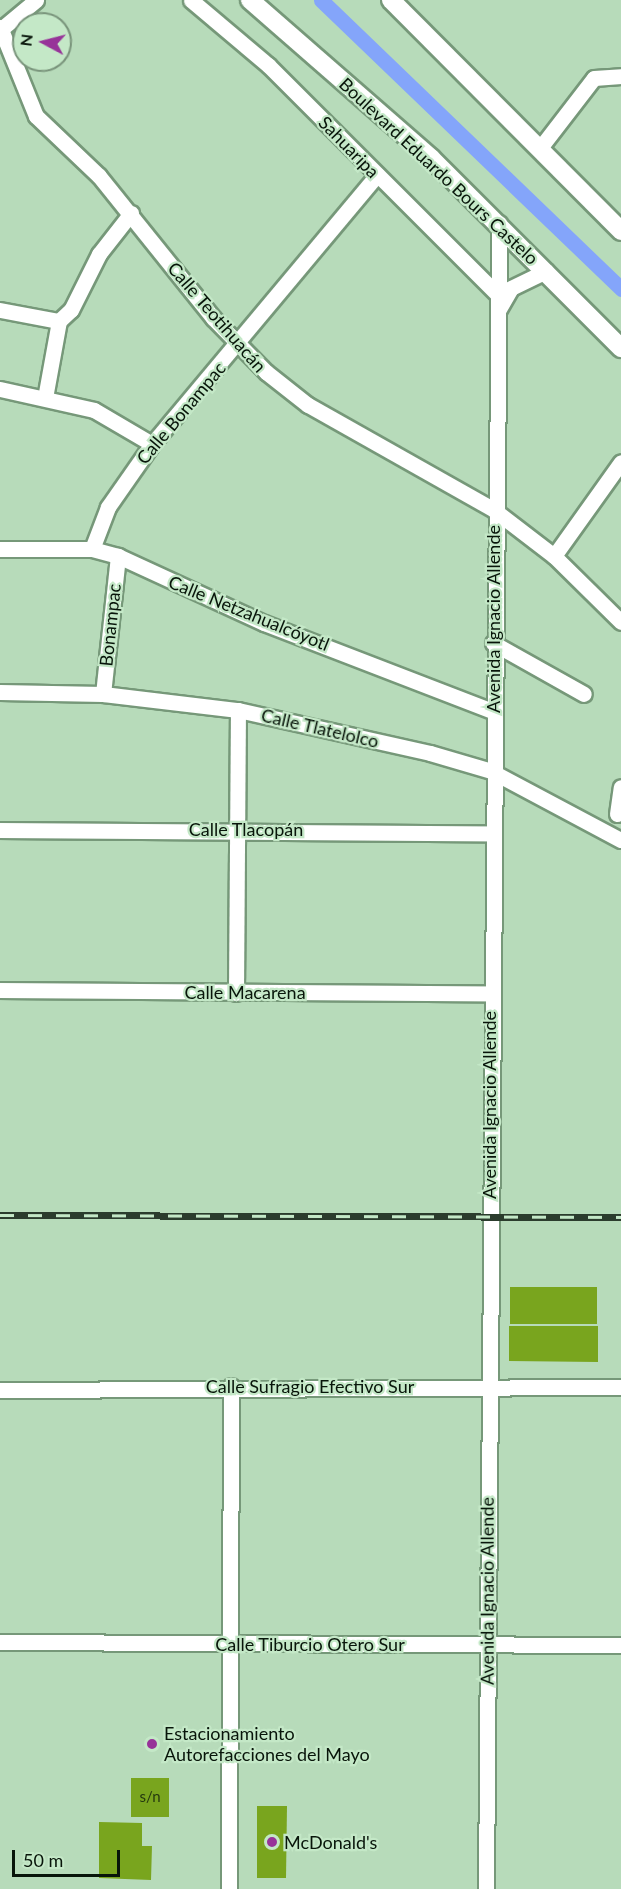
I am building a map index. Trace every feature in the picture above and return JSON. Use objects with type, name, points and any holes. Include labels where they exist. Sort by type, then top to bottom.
[{"type":"main road","name":"Boulevard Eduardo Bours Castelo","points":[[250,0],[499,223],[621,348]]},
{"type":"main road","points":[[391,0],[621,231]]},
{"type":"street","points":[[0,28],[36,0]]},
{"type":"street","name":"Sahuaripa","points":[[191,0],[268,65],[498,296]]},
{"type":"street","name":"Calle Teotihuacán","points":[[0,28],[36,116],[131,213],[238,345],[308,405],[494,510],[554,556],[621,622]]},
{"type":"street","points":[[540,148],[594,78],[621,76]]},
{"type":"street","name":"Calle Bonampac","points":[[92,549],[108,507],[152,444],[238,345],[377,175]]},
{"type":"street","points":[[45,398],[59,321],[71,310],[99,254],[131,213]]},
{"type":"street","name":"Avenida Ignacio Allende","points":[[486,1889],[490,771],[495,320],[498,296],[499,223]]},
{"type":"street","points":[[498,296],[521,280],[546,271]]},
{"type":"street","points":[[0,310],[59,321]]},
{"type":"street","points":[[0,389],[94,410],[152,444]]},
{"type":"street","points":[[554,556],[621,462]]},
{"type":"street","name":"Calle Netzahualcóyotl","points":[[0,549],[92,549],[118,556],[264,623],[492,711]]},
{"type":"street","name":"Bonampac","points":[[103,694],[118,556]]},
{"type":"street","points":[[493,644],[585,694]]},
{"type":"street","name":"Calle Tlatelolco","points":[[0,692],[103,694],[238,710],[490,771],[601,827],[621,840]]},
{"type":"street","points":[[236,993],[238,710]]},
{"type":"street","points":[[601,827],[619,812],[621,787]]},
{"type":"street","name":"Calle Tlacopán","points":[[0,830],[236,828],[491,833]]},
{"type":"street","name":"Calle Macarena","points":[[0,990],[490,993]]},
{"type":"street","points":[[229,1889],[231,1386]]},
{"type":"street","name":"Calle Sufragio Efectivo Sur","points":[[0,1390],[231,1386],[621,1388]]},
{"type":"street","name":"Calle Tiburcio Otero Sur","points":[[0,1642],[231,1645],[621,1645]]},
{"type":"building","points":[[510,1287],[597,1287],[597,1324],[510,1324]]},
{"type":"building","points":[[509,1326],[598,1326],[598,1362],[509,1361]]},
{"type":"building","points":[[131,1778],[169,1778],[169,1817],[131,1817]]},
{"type":"building","name":"McDonald's","points":[[257,1806],[287,1806],[286,1878],[257,1878]]},
{"type":"building","points":[[99,1822],[142,1823],[142,1846],[152,1846],[151,1880],[99,1878]]},
{"type":"waterway","points":[[321,0],[621,289]]},
{"type":"railway","points":[[0,1215],[621,1217]]},
{"type":"place","name":"Estacionamiento Autorefacciones del Mayo","points":[[152,1744]]},
{"type":"place","name":"McDonald's","points":[[272,1842]]}]
